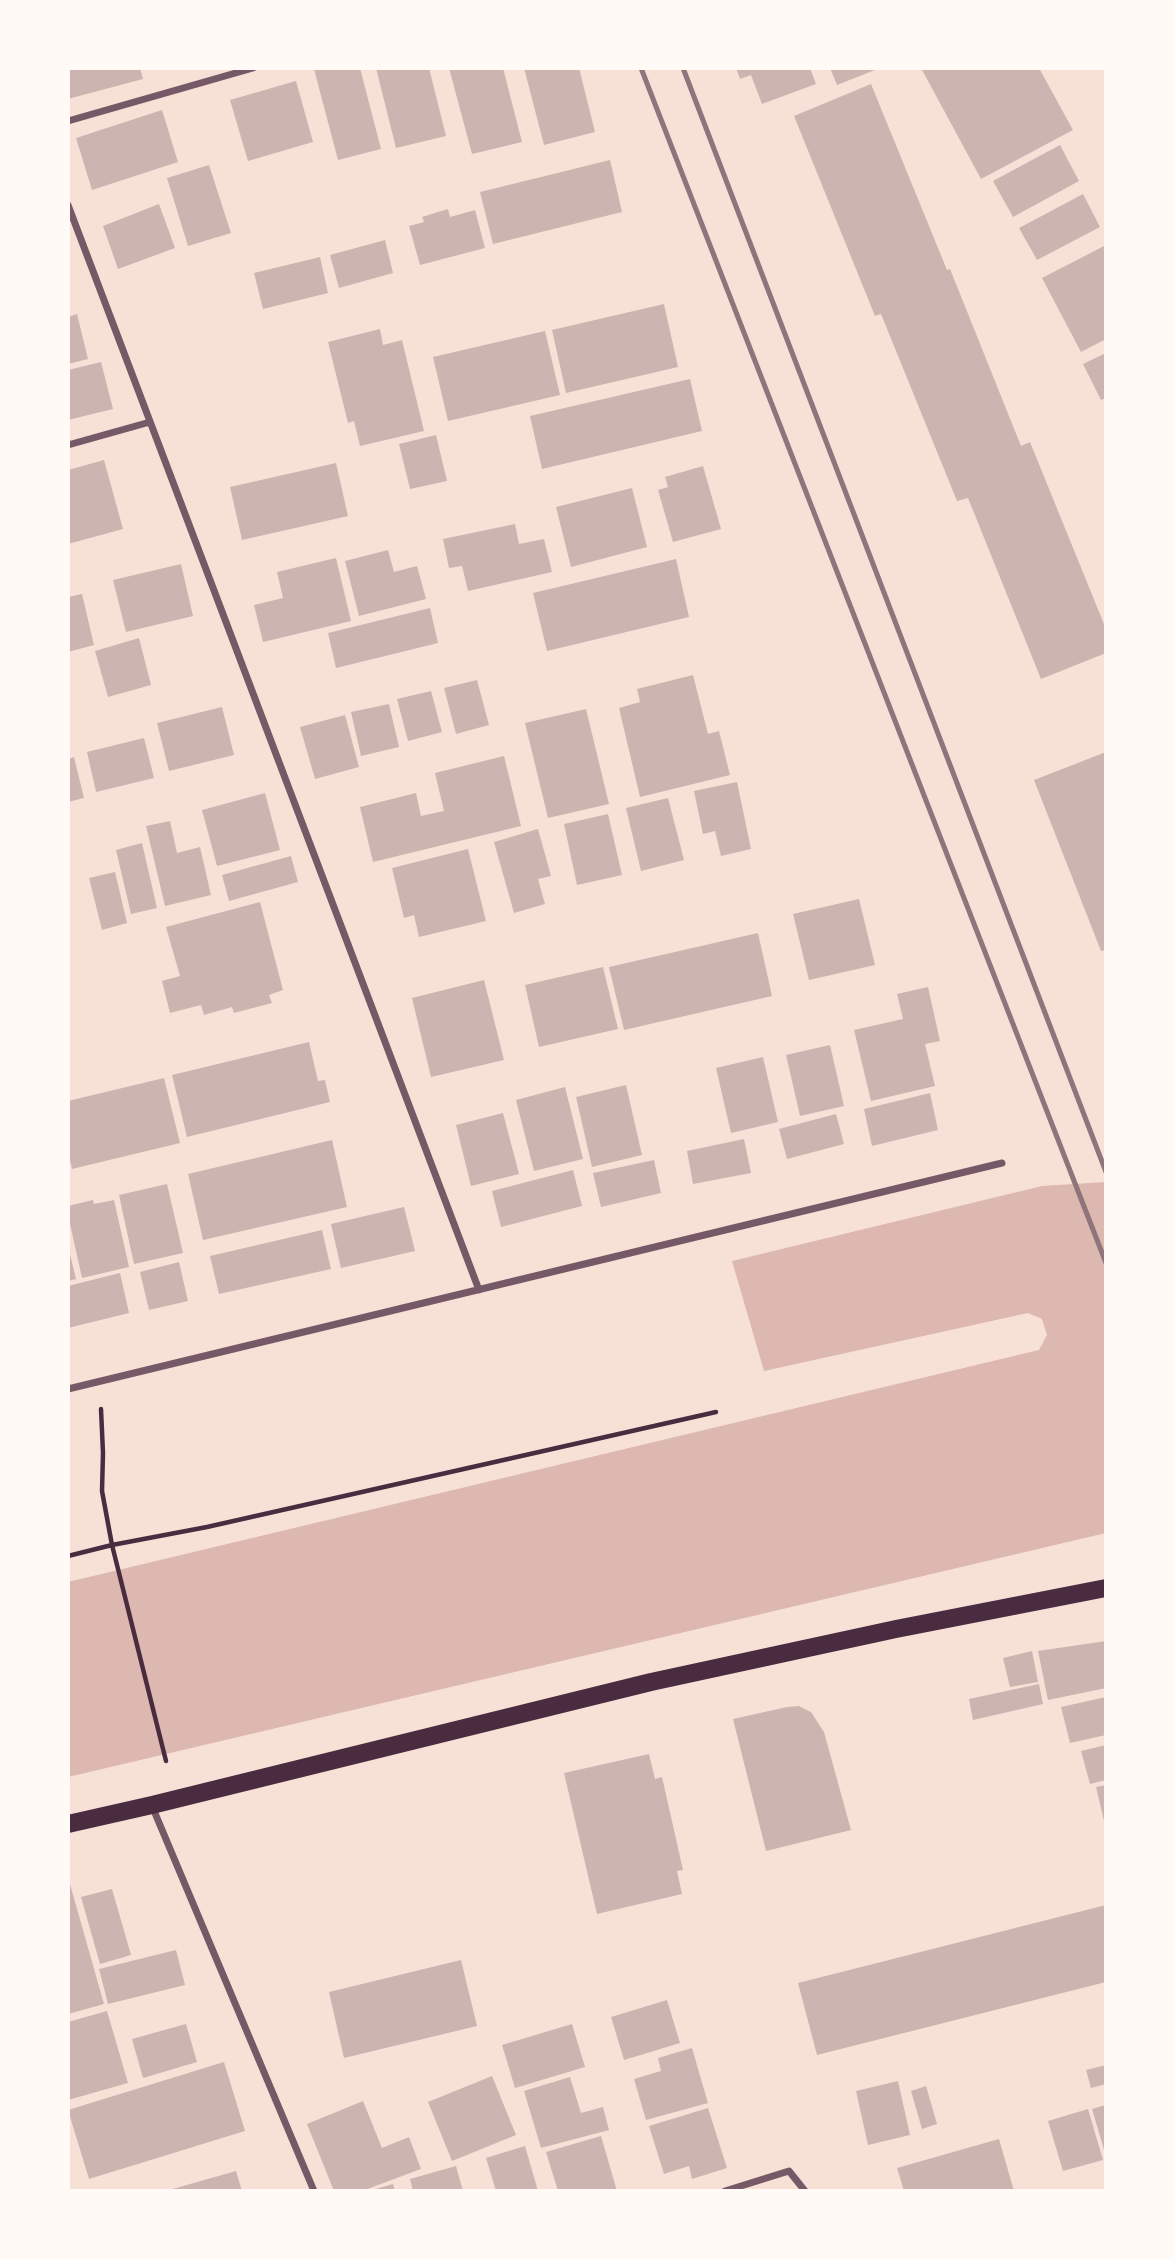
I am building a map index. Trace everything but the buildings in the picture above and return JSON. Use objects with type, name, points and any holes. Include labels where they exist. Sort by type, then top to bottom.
[{"type":"main road","points":[[68,1824],[651,1682],[896,1629],[1106,1588]]},
{"type":"street","points":[[68,121],[253,68]]},
{"type":"street","points":[[68,205],[479,1290]]},
{"type":"street","points":[[68,445],[150,422]]},
{"type":"street","points":[[68,1389],[1002,1163]]},
{"type":"street","points":[[152,1805],[314,2191]]},
{"type":"street","points":[[725,2191],[789,2172],[805,2191]]},
{"type":"path","points":[[99,1382],[102,1491],[114,1554],[166,1760]]},
{"type":"path","points":[[68,1556],[716,1412]]},
{"type":"shaded area","points":[[1106,1182],[1106,1533],[68,1777],[68,1582],[1039,1350],[1047,1335],[1042,1319],[1028,1313],[764,1371],[732,1261],[1042,1186]]},
{"type":"railway","points":[[641,68],[1106,1263]]},
{"type":"railway","points":[[683,68],[1106,1172]]}]
